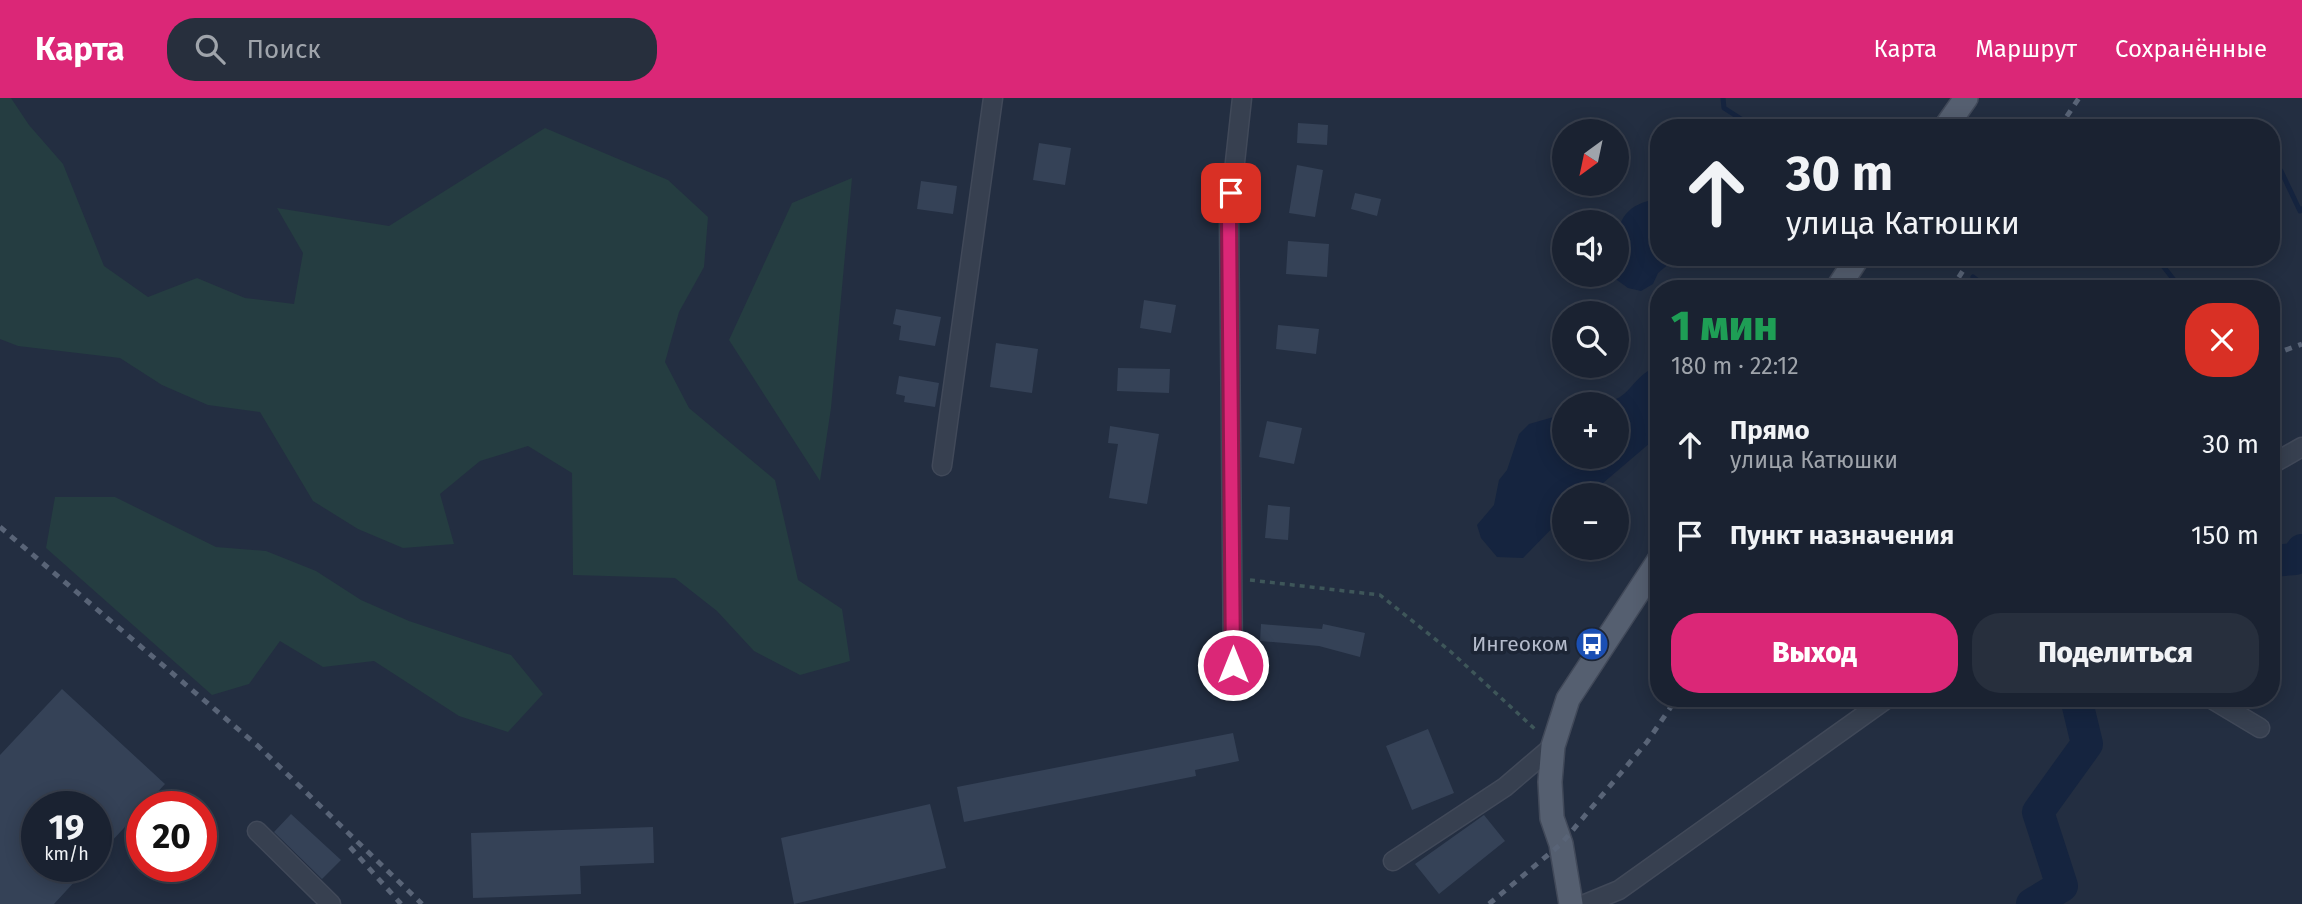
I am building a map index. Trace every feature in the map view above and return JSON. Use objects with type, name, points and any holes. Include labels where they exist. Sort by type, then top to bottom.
[{"type":"main road","points":[[1950,119],[1960,100]]},
{"type":"main road","points":[[1571,904],[1561,844],[1552,818],[1550,782],[1553,746],[1568,699],[1650,574]]},
{"type":"street","points":[[942,466],[993,98]]},
{"type":"street","points":[[1233,665],[1230,577],[1229,217],[1242,98]]},
{"type":"street","points":[[2280,459],[2302,447]]},
{"type":"street","points":[[1585,904],[1619,890],[1875,707]]},
{"type":"street","points":[[2225,707],[2260,728]]},
{"type":"street","points":[[1393,861],[1506,787],[1553,746]]},
{"type":"street","points":[[257,831],[331,904]]},
{"type":"path","points":[[1230,577],[1380,595],[1450,651],[1553,746]]},
{"type":"green space","points":[[0,98],[11,98],[29,125],[63,164],[104,266],[148,297],[197,278],[245,298],[294,304],[303,253],[277,208],[389,226],[545,128],[668,180],[708,217],[704,267],[679,312],[665,362],[689,408],[775,480],[798,580],[842,609],[850,661],[800,675],[754,651],[717,611],[675,578],[573,575],[572,473],[528,446],[480,461],[440,494],[454,544],[403,548],[358,529],[313,501],[260,412],[208,405],[162,385],[120,358],[18,346],[0,339]]},
{"type":"green space","points":[[852,178],[831,408],[820,481],[729,340],[792,203]]},
{"type":"green space","points":[[55,497],[115,497],[216,547],[266,551],[316,571],[361,600],[409,621],[511,655],[543,694],[508,732],[459,716],[374,661],[323,667],[280,641],[249,684],[212,695],[46,548]]},
{"type":"water","points":[[1650,201],[1650,266],[1666,266],[1655,280],[1650,280],[1650,286],[1641,291],[1627,287],[1629,287],[1629,211]]},
{"type":"water","points":[[1650,370],[1650,443],[1629,461],[1629,392]]},
{"type":"water","points":[[1552,417],[1552,469],[1619,469],[1603,483],[1552,483],[1552,528],[1523,558],[1497,557],[1481,538],[1477,525],[1494,505],[1499,480],[1507,470],[1519,434],[1529,424]]},
{"type":"building","points":[[1298,123],[1328,125],[1327,145],[1297,143]]},
{"type":"building","points":[[1039,143],[1071,148],[1065,185],[1033,180]]},
{"type":"building","points":[[1297,165],[1323,170],[1315,217],[1289,213]]},
{"type":"building","points":[[921,181],[957,186],[953,214],[917,209]]},
{"type":"building","points":[[1355,193],[1381,199],[1377,216],[1351,209]]},
{"type":"building","points":[[1288,241],[1329,244],[1327,277],[1286,274]]},
{"type":"building","points":[[1144,300],[1176,305],[1171,333],[1140,328]]},
{"type":"building","points":[[896,309],[941,317],[935,346],[899,340],[901,326],[893,324]]},
{"type":"building","points":[[1278,325],[1319,329],[1316,354],[1276,349]]},
{"type":"building","points":[[996,343],[1038,349],[1032,393],[990,387]]},
{"type":"building","points":[[1118,368],[1170,369],[1169,393],[1117,391]]},
{"type":"building","points":[[899,376],[939,383],[935,407],[904,402],[905,396],[896,394]]},
{"type":"building","points":[[1267,421],[1302,428],[1294,464],[1259,457]]},
{"type":"building","points":[[1110,426],[1159,434],[1147,504],[1109,498],[1118,444],[1108,443]]},
{"type":"building","points":[[1268,505],[1290,507],[1288,540],[1265,538]]},
{"type":"building","points":[[1261,624],[1322,629],[1323,624],[1365,633],[1360,657],[1319,646],[1260,641]]},
{"type":"building","points":[[62,689],[165,784],[158,791],[126,791],[126,826],[112,841],[112,791],[21,791],[21,882],[74,882],[54,904],[0,904],[0,755]]},
{"type":"building","points":[[1428,729],[1454,793],[1412,810],[1386,746]]},
{"type":"building","points":[[1233,733],[1239,761],[1195,770],[1196,776],[964,822],[957,787]]},
{"type":"building","points":[[930,804],[946,868],[794,904],[781,838]]},
{"type":"building","points":[[291,814],[341,860],[322,879],[274,832]]},
{"type":"building","points":[[1484,815],[1505,841],[1439,894],[1415,864]]},
{"type":"building","points":[[653,827],[654,863],[580,866],[581,894],[473,898],[471,833]]},
{"type":"waterway","points":[[1723,98],[1724,108],[1741,119]]},
{"type":"waterway","points":[[2280,171],[2300,211],[2302,209]]},
{"type":"waterway","points":[[2163,266],[2174,280]]},
{"type":"waterway","points":[[1973,277],[1977,280]]},
{"type":"waterway","points":[[2280,560],[2295,559],[2302,550]]},
{"type":"waterway","points":[[2032,904],[2062,886],[2038,812],[2087,744],[2078,707]]},
{"type":"railway","points":[[2065,119],[2079,98]]},
{"type":"railway","points":[[1957,280],[1966,266]]},
{"type":"railway","points":[[2280,352],[2302,344]]},
{"type":"railway","points":[[0,527],[258,746],[422,904]]},
{"type":"railway","points":[[1489,904],[1561,844],[1647,742],[1671,707]]},
{"type":"railway","points":[[350,847],[401,904]]},
{"type":"place","name":"Ингеоком","points":[[1592,644]]},
{"type":"route","points":[[1231,193],[1230,577],[1233,665]]}]
